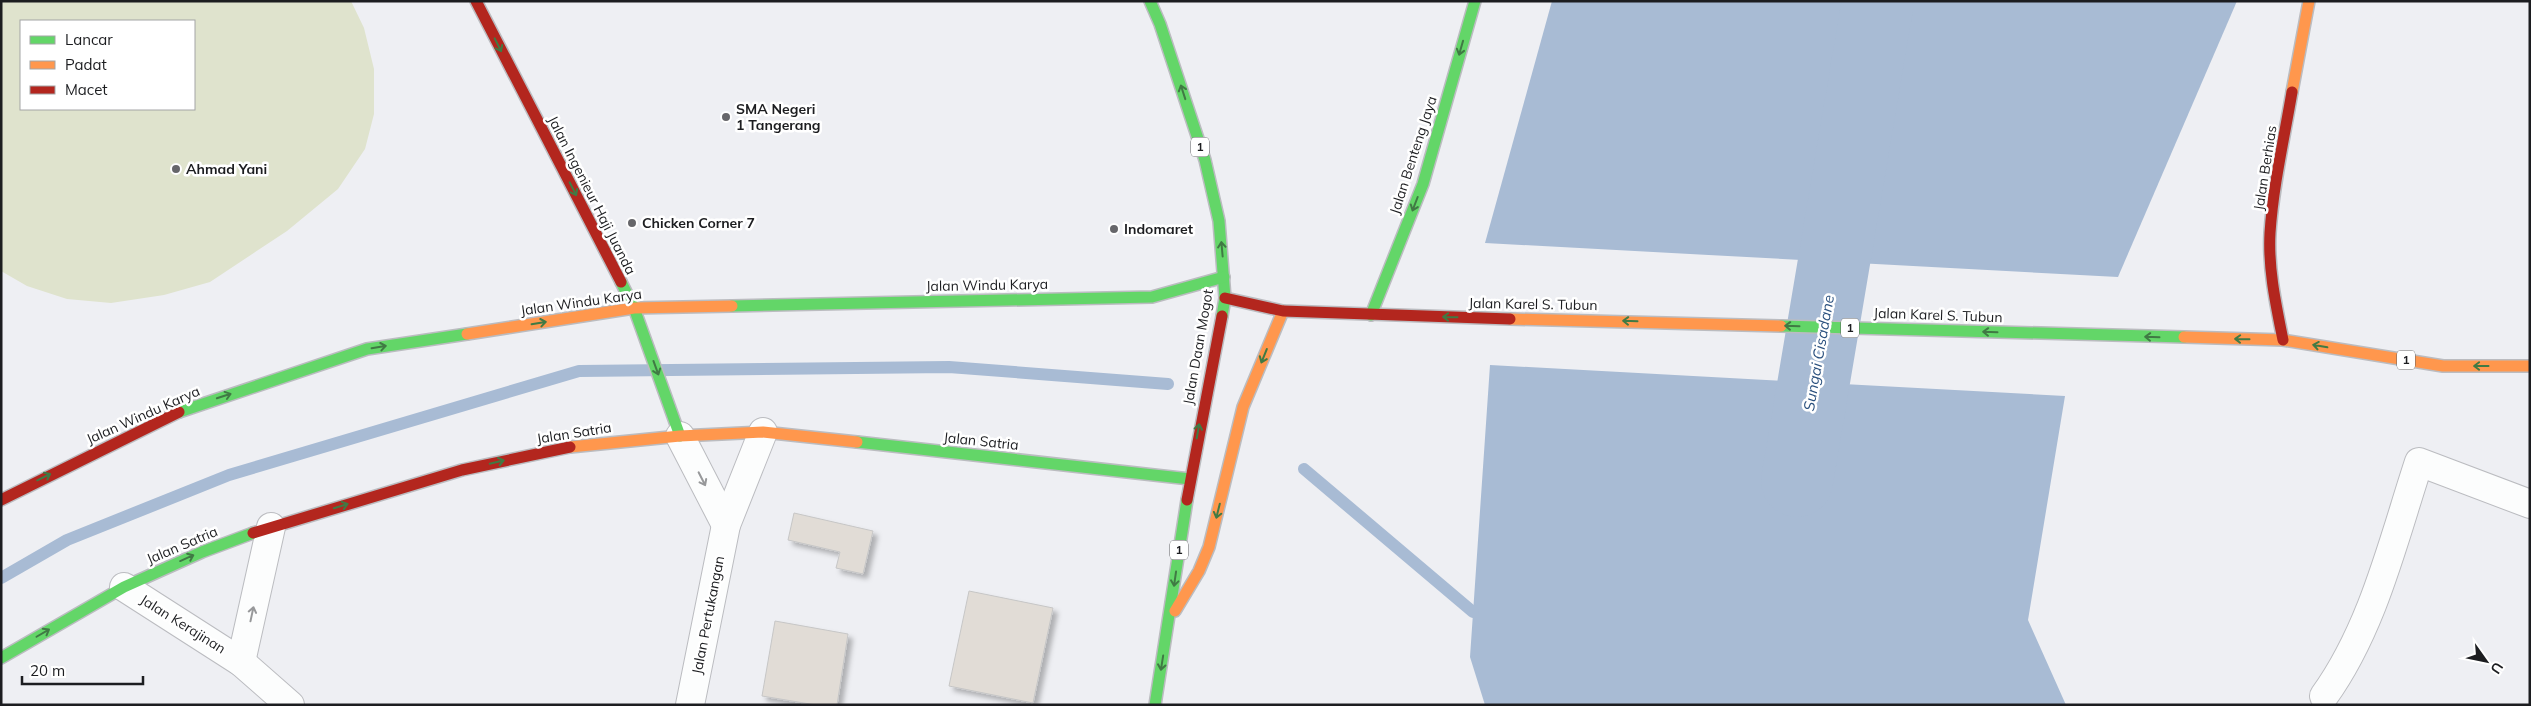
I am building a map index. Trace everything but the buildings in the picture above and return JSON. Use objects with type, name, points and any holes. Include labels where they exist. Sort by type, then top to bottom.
[{"type":"main road","name":"Jalan Ingenieur Haji Juanda","points":[[476,1],[634,308],[678,430]]},
{"type":"main road","name":"Jalan Daan Mogot","points":[[1150,1],[1160,24],[1205,160],[1219,221],[1225,298],[1190,479],[1155,705]]},
{"type":"main road","name":"Jalan Benteng Jaya","points":[[1371,315],[1422,184],[1475,1]]},
{"type":"main road","name":"Jalan Berhias","points":[[2283,340],[2272,283],[2271,226],[2273,200],[2309,1]]},
{"type":"main road","name":"Jalan Windu Karya","points":[[1,500],[184,410],[367,349],[634,308],[1152,297],[1224,277]]},
{"type":"main road","name":"Jalan Karel S. Tubun","points":[[1225,298],[1282,311],[1371,315],[1499,317],[2283,340],[2442,366],[2530,366]]},
{"type":"main road","points":[[1169,621],[1199,572],[1209,547],[1244,407],[1282,311]]},
{"type":"main road","name":"Jalan Satria","points":[[1,658],[124,587],[202,552],[271,527],[462,470],[540,453],[678,430],[763,432],[1190,479]]},
{"type":"street","points":[[678,430],[726,525]]},
{"type":"street","name":"Jalan Pertukangan","points":[[690,705],[726,525],[763,432]]},
{"type":"street","points":[[2324,696],[2340,674],[2358,640],[2419,462],[2530,504]]},
{"type":"street","name":"Jalan Kerajinan","points":[[241,662],[271,527]]},
{"type":"street","name":"Jalan Kerajinan","points":[[124,587],[241,662],[290,705]]},
{"type":"green space","name":"Ahmad Yani","points":[[1,1],[351,1],[364,28],[374,69],[374,114],[365,149],[338,189],[287,231],[210,282],[164,295],[111,303],[67,299],[27,286],[1,271]]},
{"type":"water","points":[[1552,1],[2237,1],[2118,277],[1485,243]]},
{"type":"water","points":[[1490,365],[2065,396],[2028,620],[2066,705],[1485,705],[1470,657]]},
{"type":"waterway","name":"Sungai Cisadane","points":[[1797,481],[1878,1]]},
{"type":"waterway","points":[[1,578],[67,540],[229,475],[579,371],[949,367],[1168,384]]},
{"type":"waterway","points":[[1304,469],[1473,612]]},
{"type":"traffic: fast","points":[[1150,1],[1160,24],[1205,160],[1219,221],[1225,298],[1222,316]]},
{"type":"traffic: fast","points":[[1371,315],[1423,184],[1475,1]]},
{"type":"traffic: fast","points":[[732,306],[1152,297],[1224,277]]},
{"type":"traffic: fast","points":[[621,282],[634,308],[680,436]]},
{"type":"traffic: fast","points":[[1781,326],[2184,337]]},
{"type":"traffic: fast","points":[[179,412],[367,349],[467,334]]},
{"type":"traffic: fast","points":[[857,442],[1190,479]]},
{"type":"traffic: fast","points":[[1155,705],[1187,500]]},
{"type":"traffic: fast","points":[[1,658],[124,587],[202,552],[253,533]]},
{"type":"traffic: slow","points":[[2292,92],[2309,1]]},
{"type":"traffic: slow","points":[[467,334],[634,308],[732,306]]},
{"type":"traffic: slow","points":[[1175,611],[1199,571],[1209,547],[1243,407],[1283,311]]},
{"type":"traffic: slow","points":[[1510,319],[1781,326]]},
{"type":"traffic: slow","points":[[2184,337],[2283,340],[2443,366],[2530,366]]},
{"type":"traffic: slow","points":[[570,447],[680,436],[763,432],[857,442]]},
{"type":"traffic: jam","points":[[476,1],[621,282]]},
{"type":"traffic: jam","points":[[2283,340],[2271,273],[2270,233],[2276,180],[2292,92]]},
{"type":"traffic: jam","points":[[1225,298],[1283,311],[1510,319]]},
{"type":"traffic: jam","points":[[1187,500],[1222,316]]},
{"type":"traffic: jam","points":[[1,500],[179,412]]},
{"type":"traffic: jam","points":[[253,533],[462,470],[570,447]]},
{"type":"place","name":"SMA Negeri 1 Tangerang","points":[[726,117]]},
{"type":"place","name":"Ahmad Yani","points":[[176,169]]},
{"type":"place","name":"Chicken Corner 7","points":[[632,223]]},
{"type":"place","name":"Indomaret","points":[[1114,229]]}]
